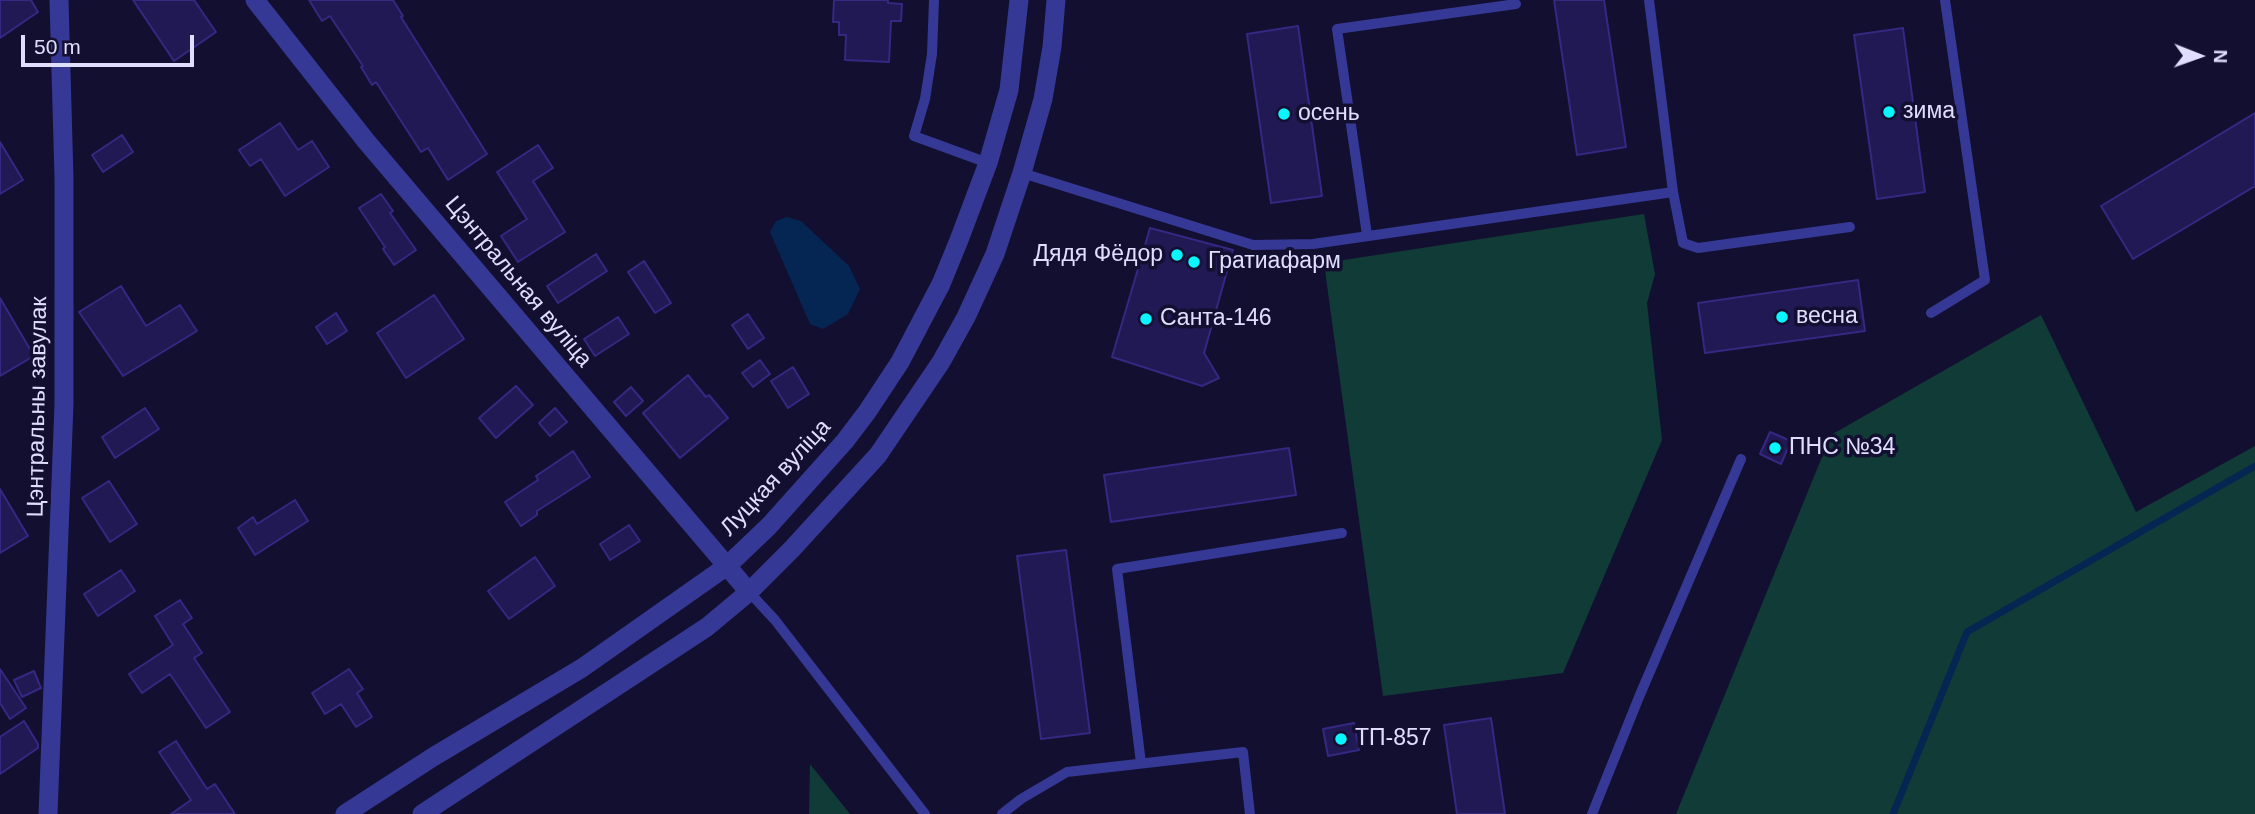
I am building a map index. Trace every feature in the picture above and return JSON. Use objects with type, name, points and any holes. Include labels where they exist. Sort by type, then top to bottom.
[{"type":"street","name":"Цэнтральны завулак","points":[[48,814],[64,391],[64,178],[59,0]]},
{"type":"street","name":"Цэнтральная вуліца","points":[[255,0],[366,141],[749,592]]},
{"type":"street","name":"Луцкая вуліца","points":[[345,814],[433,757],[582,668],[727,566],[769,526],[845,441],[882,390],[941,284],[988,163],[1009,90],[1019,0]]},
{"type":"street","points":[[422,814],[707,627],[749,592],[878,455],[913,407],[967,317],[995,254],[1043,99],[1052,47],[1056,0]]},
{"type":"lane","points":[[934,0],[932,54],[925,99],[914,136],[988,163]]},
{"type":"lane","points":[[1649,0],[1673,192],[1683,243],[1698,248],[1850,227]]},
{"type":"lane","points":[[1931,313],[1985,280],[1945,0]]},
{"type":"lane","points":[[1367,236],[1337,29],[1516,4]]},
{"type":"lane","points":[[1022,173],[1254,245],[1313,244],[1673,192]]},
{"type":"lane","points":[[1592,814],[1741,459]]},
{"type":"lane","points":[[1141,763],[1118,569],[1342,533]]},
{"type":"lane","points":[[749,592],[775,620],[925,814]]},
{"type":"lane","points":[[1002,814],[1021,799],[1067,772],[1243,752],[1250,814]]},
{"type":"green space","points":[[1644,214],[1655,274],[1647,303],[1662,440],[1563,673],[1383,696],[1324,263]]},
{"type":"green space","points":[[2041,315],[2136,512],[2255,446],[2255,814],[1676,814],[1831,435]]},
{"type":"green space","points":[[810,764],[850,814],[809,814]]},
{"type":"water","points":[[787,217],[801,221],[849,266],[860,289],[848,314],[823,329],[810,324],[770,232],[776,221]]},
{"type":"building","points":[[0,0],[31,0],[38,12],[0,38]]},
{"type":"building","points":[[133,0],[194,0],[216,32],[174,61]]},
{"type":"building","points":[[309,0],[393,0],[487,154],[448,180],[428,148],[421,152],[376,82],[372,85],[361,67],[363,66],[330,16],[322,21]]},
{"type":"building","points":[[834,0],[888,0],[888,3],[902,4],[901,21],[891,21],[889,62],[845,60],[846,35],[839,35],[839,22],[833,22]]},
{"type":"building","points":[[1554,0],[1604,0],[1626,147],[1577,155]]},
{"type":"building","name":"осень","points":[[1298,26],[1322,196],[1271,203],[1247,34]]},
{"type":"building","name":"зима","points":[[1903,28],[1925,192],[1877,199],[1854,35]]},
{"type":"building","points":[[2255,113],[2255,186],[2133,259],[2101,206]]},
{"type":"building","points":[[280,123],[298,150],[312,141],[329,167],[285,196],[261,159],[250,166],[239,150]]},
{"type":"building","points":[[122,135],[133,152],[103,172],[92,155]]},
{"type":"building","points":[[0,142],[23,180],[0,194]]},
{"type":"building","points":[[538,145],[553,168],[533,181],[565,232],[518,262],[501,236],[527,219],[497,172]]},
{"type":"building","points":[[381,194],[393,211],[390,213],[416,250],[394,265],[359,208]]},
{"type":"building","points":[[1150,228],[1233,250],[1204,353],[1219,378],[1202,386],[1112,357]]},
{"type":"building","points":[[596,254],[607,271],[558,303],[547,286]]},
{"type":"building","points":[[644,261],[671,303],[655,313],[628,272]]},
{"type":"building","name":"весна","points":[[1858,280],[1865,331],[1705,353],[1698,303]]},
{"type":"building","points":[[121,286],[146,326],[180,305],[197,331],[123,376],[79,312]]},
{"type":"building","points":[[434,295],[464,339],[406,378],[377,333]]},
{"type":"building","points":[[0,298],[34,356],[0,376]]},
{"type":"building","points":[[336,313],[347,331],[327,344],[316,327]]},
{"type":"building","points":[[748,314],[764,338],[748,349],[732,325]]},
{"type":"building","points":[[618,317],[629,334],[595,356],[584,339]]},
{"type":"building","points":[[760,360],[770,374],[753,387],[742,373]]},
{"type":"building","points":[[793,367],[809,394],[788,408],[771,381]]},
{"type":"building","points":[[688,375],[728,418],[680,458],[643,413]]},
{"type":"building","points":[[516,386],[533,405],[496,438],[479,418]]},
{"type":"building","points":[[631,387],[643,401],[626,416],[614,402]]},
{"type":"building","points":[[145,408],[159,429],[115,458],[102,437]]},
{"type":"building","points":[[555,408],[567,422],[550,436],[539,423]]},
{"type":"building","name":"ПНС №34","points":[[1770,432],[1791,441],[1781,464],[1760,454]]},
{"type":"building","points":[[1289,448],[1296,495],[1111,522],[1104,475]]},
{"type":"building","points":[[573,451],[590,477],[537,511],[537,515],[521,526],[505,502],[538,480],[536,476]]},
{"type":"building","points":[[109,481],[137,524],[110,542],[82,498]]},
{"type":"building","points":[[0,489],[28,536],[0,553]]},
{"type":"building","points":[[295,500],[308,521],[255,555],[238,528],[253,517],[257,524]]},
{"type":"building","points":[[629,525],[640,541],[610,560],[600,544]]},
{"type":"building","points":[[1066,550],[1090,733],[1041,739],[1017,556]]},
{"type":"building","points":[[535,557],[555,586],[509,619],[488,591]]},
{"type":"building","points":[[121,570],[135,591],[98,616],[84,594]]},
{"type":"building","points":[[180,600],[192,618],[183,624],[202,653],[194,658],[230,712],[206,728],[170,674],[142,693],[129,674],[173,645],[155,616]]},
{"type":"building","points":[[0,669],[26,708],[10,719],[0,703]]},
{"type":"building","points":[[349,669],[363,689],[357,693],[372,717],[356,727],[341,704],[325,714],[312,693]]},
{"type":"building","points":[[34,671],[41,688],[22,697],[14,680]]},
{"type":"building","points":[[1491,718],[1505,814],[1457,814],[1444,725]]},
{"type":"building","points":[[24,721],[38,748],[0,774],[0,737]]},
{"type":"building","name":"ТП-857","points":[[1354,723],[1359,750],[1328,756],[1323,729]]},
{"type":"building","points":[[176,741],[207,789],[215,784],[235,814],[171,814],[191,800],[159,752]]},
{"type":"waterway","points":[[1893,814],[1967,632],[2255,466]]},
{"type":"place","name":"зима","points":[[1889,112]]},
{"type":"place","name":"осень","points":[[1284,114]]},
{"type":"place","name":"Дядя Фёдор","points":[[1177,255]]},
{"type":"place","name":"Гратиафарм","points":[[1194,262]]},
{"type":"place","name":"весна","points":[[1782,317]]},
{"type":"place","name":"Санта-146","points":[[1146,319]]},
{"type":"place","name":"ПНС №34","points":[[1775,448]]},
{"type":"place","name":"ТП-857","points":[[1341,739]]}]
